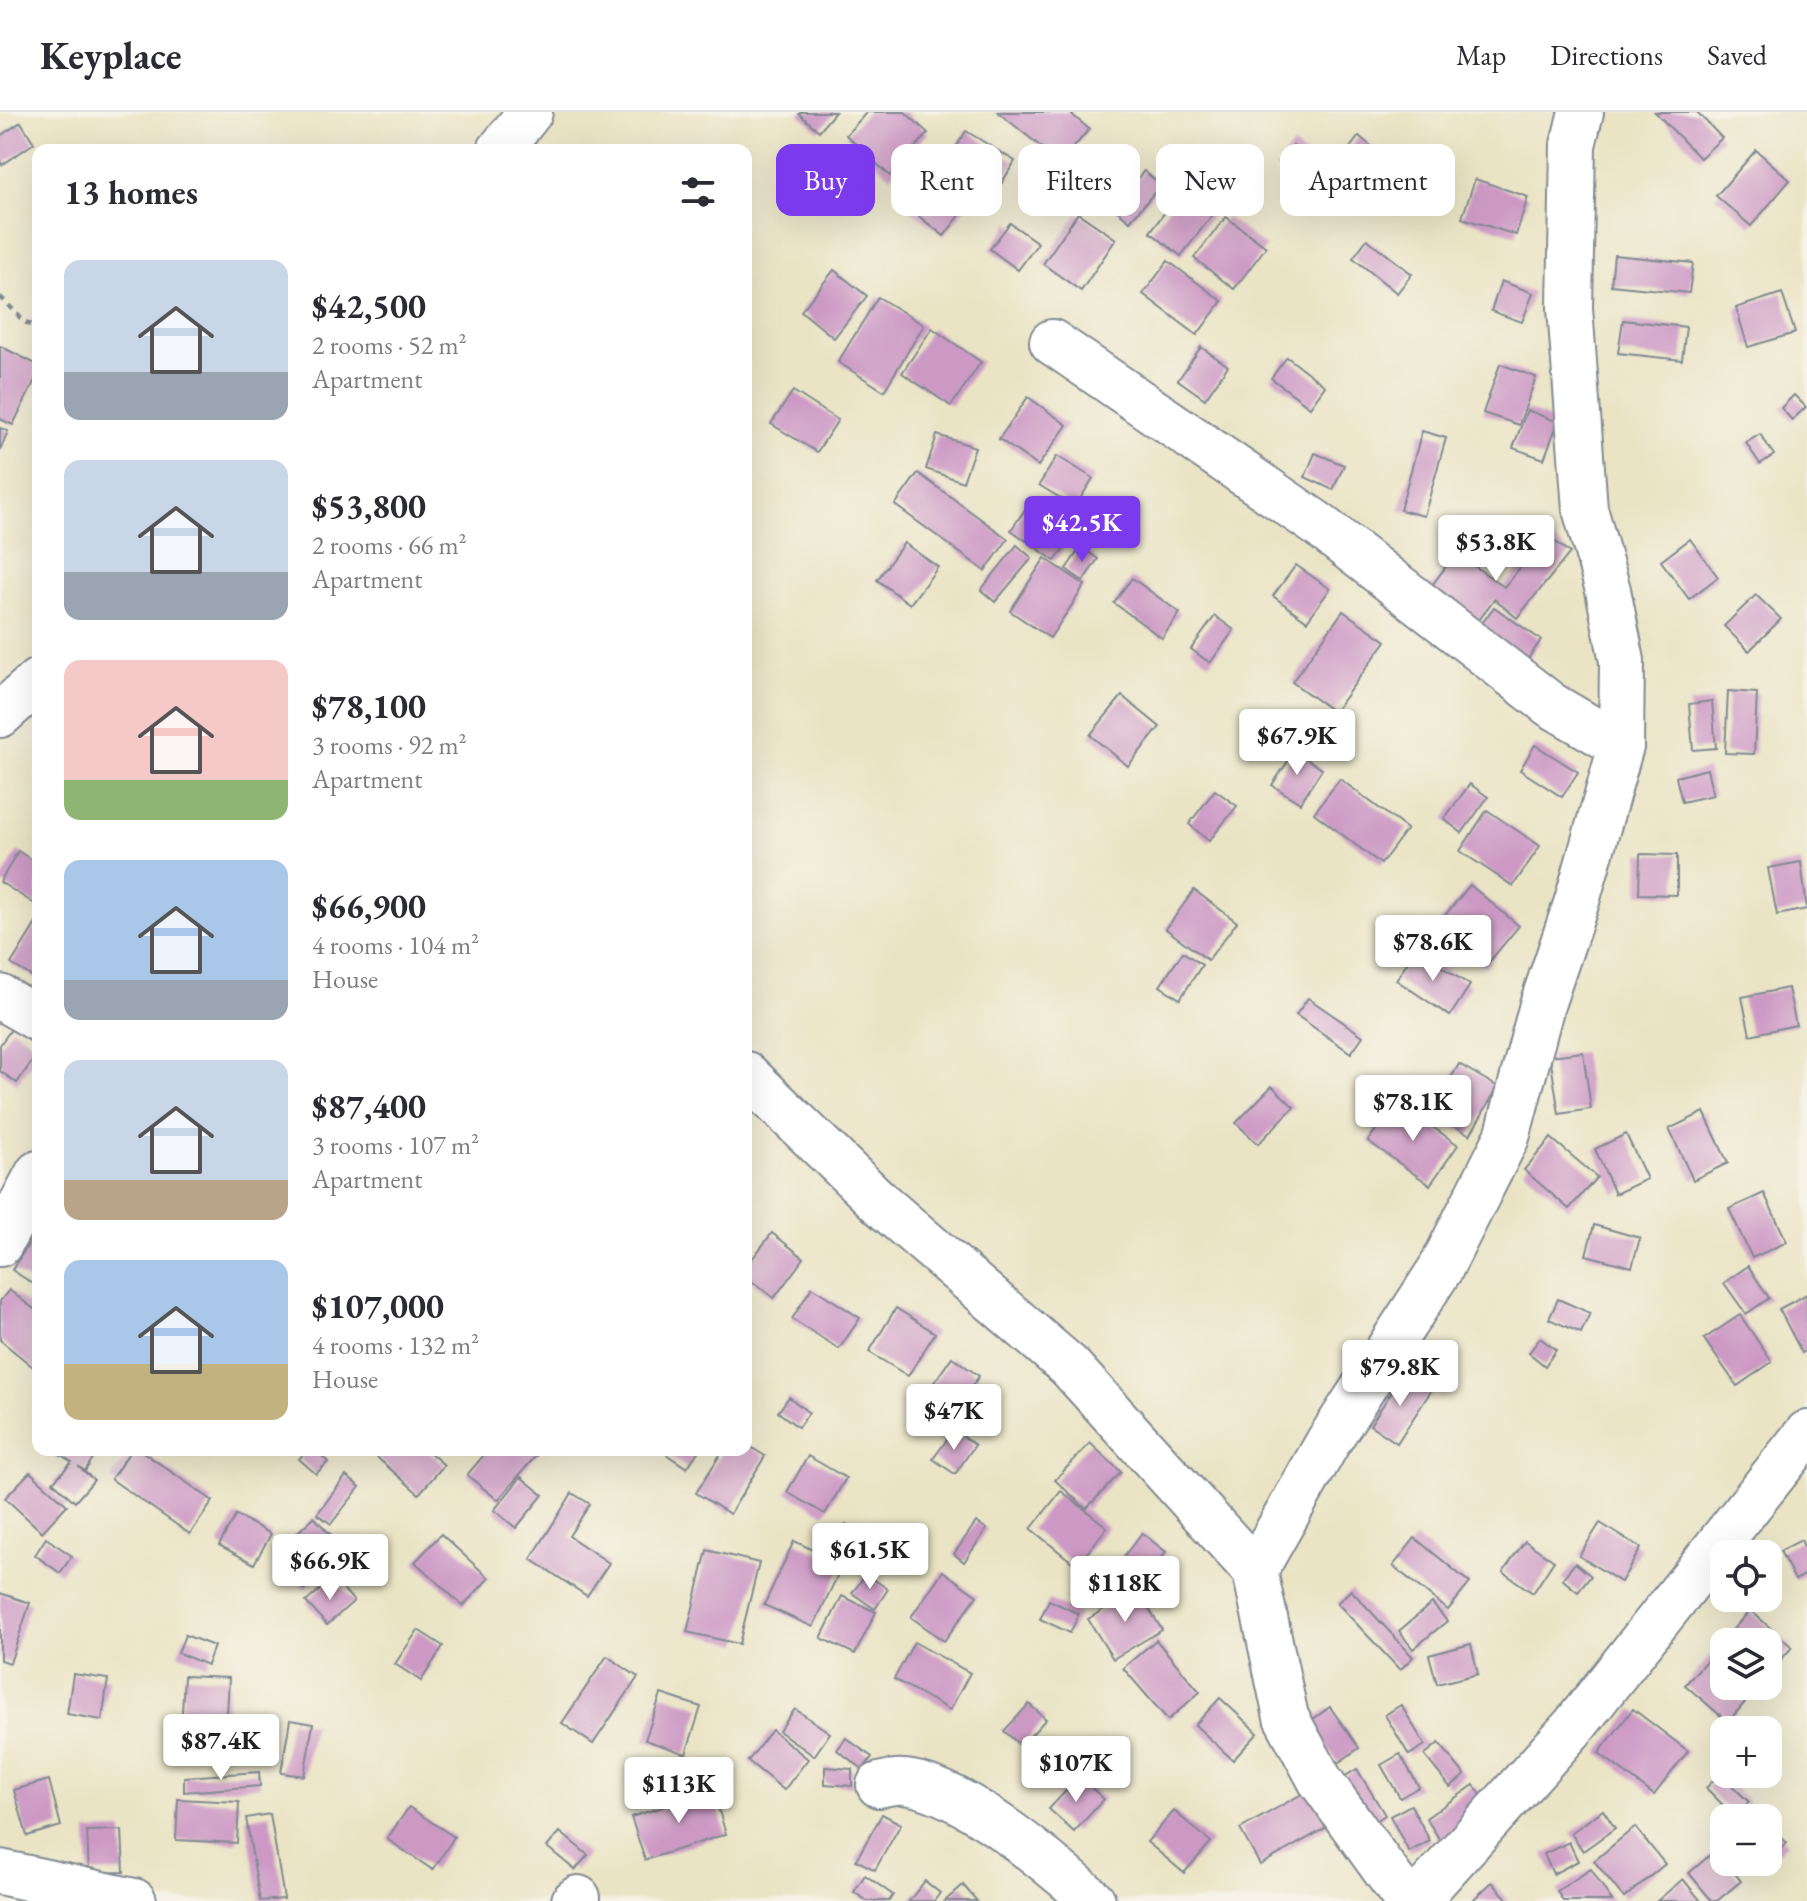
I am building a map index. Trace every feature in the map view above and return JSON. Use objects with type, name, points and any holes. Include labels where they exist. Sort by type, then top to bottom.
[{"type":"street","points":[[505,144],[530,112]]},
{"type":"street","points":[[1255,1571],[1328,1442],[1441,1268],[1507,1137],[1542,1005],[1586,871],[1621,746],[1622,661],[1608,590],[1585,509],[1570,308],[1573,145],[1581,112]]},
{"type":"street","points":[[1052,342],[1319,525],[1551,705],[1621,746]]},
{"type":"street","points":[[0,715],[32,686]]},
{"type":"street","points":[[0,997],[32,1016]]},
{"type":"street","points":[[752,1080],[881,1204],[1069,1366],[1255,1571],[1286,1717],[1320,1780],[1407,1901]]},
{"type":"street","points":[[0,1244],[32,1184]]},
{"type":"street","points":[[1416,1901],[1575,1725],[1807,1433]]},
{"type":"street","points":[[879,1785],[900,1781],[920,1785],[954,1799],[994,1823],[1093,1901]]},
{"type":"street","points":[[0,1872],[134,1901]]},
{"type":"path","points":[[0,297],[32,325]]},
{"type":"building","points":[[835,112],[819,131],[799,114]]},
{"type":"building","points":[[867,112],[905,112],[928,133],[918,144],[891,144],[890,176],[875,162],[875,144],[856,144],[846,135]]},
{"type":"building","points":[[998,112],[1069,112],[1089,129],[1077,144],[1038,144]]},
{"type":"building","points":[[1655,112],[1697,112],[1722,138],[1700,158]]},
{"type":"building","points":[[21,122],[34,143],[2,165],[0,136]]},
{"type":"building","points":[[966,131],[987,144],[958,144]]},
{"type":"building","points":[[1359,136],[1368,144],[1353,144]]},
{"type":"building","points":[[1756,150],[1790,180],[1751,226],[1716,196]]},
{"type":"building","points":[[1002,153],[1015,161],[1002,182]]},
{"type":"building","points":[[1144,171],[1156,181],[1156,191],[1140,209],[1140,176]]},
{"type":"building","points":[[1475,179],[1528,197],[1516,235],[1462,218]]},
{"type":"building","points":[[919,216],[959,216],[944,236]]},
{"type":"building","points":[[1076,216],[1082,216],[1116,239],[1081,291],[1043,264]]},
{"type":"building","points":[[1162,216],[1211,216],[1181,256],[1150,232]]},
{"type":"building","points":[[1226,217],[1266,247],[1234,289],[1194,258]]},
{"type":"building","points":[[1010,223],[1038,243],[1018,270],[990,249]]},
{"type":"building","points":[[1367,239],[1412,274],[1397,293],[1353,258]]},
{"type":"building","points":[[1614,255],[1693,263],[1689,293],[1611,285]]},
{"type":"building","points":[[1168,261],[1222,301],[1197,335],[1143,294]]},
{"type":"building","points":[[834,270],[867,296],[834,338],[801,311]]},
{"type":"building","points":[[1501,281],[1533,293],[1522,322],[1491,311]]},
{"type":"building","points":[[1782,293],[1795,333],[1748,347],[1736,308]]},
{"type":"building","points":[[878,297],[924,325],[884,391],[838,362]]},
{"type":"building","points":[[1623,320],[1686,327],[1682,360],[1618,353]]},
{"type":"building","points":[[932,328],[981,362],[951,406],[902,373]]},
{"type":"building","points":[[0,346],[32,362],[32,386],[13,425],[0,419]]},
{"type":"building","points":[[1201,347],[1228,366],[1205,399],[1178,380]]},
{"type":"building","points":[[1287,357],[1325,386],[1310,407],[1271,378]]},
{"type":"building","points":[[1500,364],[1536,377],[1519,425],[1483,413]]},
{"type":"building","points":[[793,391],[838,420],[817,452],[771,424]]},
{"type":"building","points":[[1794,395],[1806,407],[1792,420],[1781,408]]},
{"type":"building","points":[[1028,397],[1067,425],[1038,466],[999,439]]},
{"type":"building","points":[[1527,410],[1558,422],[1544,459],[1513,448]]},
{"type":"building","points":[[0,428],[8,431],[0,451]]},
{"type":"building","points":[[1422,431],[1446,438],[1424,516],[1400,510]]},
{"type":"building","points":[[1760,434],[1774,455],[1760,464],[1746,443]]},
{"type":"building","points":[[937,435],[975,447],[963,482],[926,469]]},
{"type":"building","points":[[1315,453],[1344,465],[1333,490],[1305,477]]},
{"type":"building","points":[[1057,456],[1093,478],[1075,507],[1039,485]]},
{"type":"building","points":[[918,473],[1008,539],[985,571],[895,505]]},
{"type":"building","points":[[1033,498],[1078,529],[1055,561],[1011,530]]},
{"type":"building","points":[[1547,535],[1570,553],[1517,618],[1494,599],[1475,626],[1427,592],[1456,553],[1504,587]]},
{"type":"building","points":[[1690,539],[1718,577],[1689,599],[1661,561]]},
{"type":"building","points":[[904,543],[938,567],[910,604],[877,580]]},
{"type":"building","points":[[1017,545],[1032,558],[995,602],[981,590]]},
{"type":"building","points":[[1081,547],[1098,559],[1083,581],[1066,569]]},
{"type":"building","points":[[1045,558],[1085,585],[1050,638],[1010,611]]},
{"type":"building","points":[[1296,565],[1330,589],[1307,621],[1273,596]]},
{"type":"building","points":[[1132,578],[1180,613],[1162,638],[1114,603]]},
{"type":"building","points":[[1756,595],[1781,619],[1749,651],[1724,626]]},
{"type":"building","points":[[1494,607],[1541,640],[1525,663],[1477,630]]},
{"type":"building","points":[[1343,611],[1386,641],[1334,712],[1292,682]]},
{"type":"building","points":[[1215,616],[1234,630],[1210,663],[1191,649]]},
{"type":"building","points":[[1728,691],[1757,693],[1754,754],[1725,753]]},
{"type":"building","points":[[1122,696],[1160,727],[1128,766],[1090,735]]},
{"type":"building","points":[[1712,701],[1716,748],[1693,750],[1689,704]]},
{"type":"building","points":[[1535,745],[1578,772],[1562,797],[1520,770]]},
{"type":"building","points":[[1295,751],[1322,769],[1300,803],[1272,785]]},
{"type":"building","points":[[1707,769],[1713,795],[1682,802],[1676,777]]},
{"type":"building","points":[[1340,779],[1407,829],[1381,864],[1314,813]]},
{"type":"building","points":[[1470,784],[1488,797],[1462,833],[1444,819]]},
{"type":"building","points":[[1215,790],[1237,806],[1209,841],[1189,824]]},
{"type":"building","points":[[1487,810],[1540,846],[1513,886],[1460,851]]},
{"type":"building","points":[[18,851],[32,860],[32,902],[0,882]]},
{"type":"building","points":[[1640,854],[1677,855],[1677,895],[1639,894]]},
{"type":"building","points":[[1801,862],[1807,909],[1777,915],[1768,868]]},
{"type":"building","points":[[1470,885],[1519,926],[1485,967],[1436,926]]},
{"type":"building","points":[[1194,890],[1237,922],[1208,960],[1166,929]]},
{"type":"building","points":[[32,930],[32,976],[11,964]]},
{"type":"building","points":[[1415,950],[1470,985],[1450,1016],[1396,980]]},
{"type":"building","points":[[1183,952],[1202,965],[1180,999],[1160,986]]},
{"type":"building","points":[[1788,988],[1796,1025],[1750,1035],[1742,997]]},
{"type":"building","points":[[1308,998],[1363,1036],[1351,1053],[1296,1015]]},
{"type":"building","points":[[12,1028],[32,1043],[32,1062],[17,1083],[0,1071],[0,1045]]},
{"type":"building","points":[[1583,1052],[1591,1109],[1559,1114],[1550,1056]]},
{"type":"building","points":[[1459,1064],[1498,1087],[1470,1135],[1431,1112]]},
{"type":"building","points":[[1272,1086],[1294,1107],[1258,1144],[1236,1123]]},
{"type":"building","points":[[1396,1101],[1458,1145],[1430,1185],[1368,1141]]},
{"type":"building","points":[[1704,1112],[1728,1163],[1693,1180],[1669,1129]]},
{"type":"building","points":[[1626,1134],[1647,1179],[1615,1194],[1595,1149]]},
{"type":"building","points":[[1551,1138],[1597,1177],[1569,1209],[1524,1170]]},
{"type":"building","points":[[1764,1193],[1787,1242],[1752,1258],[1729,1209]]},
{"type":"building","points":[[1594,1225],[1640,1238],[1632,1267],[1586,1255]]},
{"type":"building","points":[[772,1233],[804,1258],[774,1298],[752,1282],[752,1259]]},
{"type":"building","points":[[32,1238],[32,1283],[12,1270]]},
{"type":"building","points":[[1748,1266],[1769,1298],[1746,1314],[1724,1283]]},
{"type":"building","points":[[812,1287],[860,1318],[839,1349],[792,1319]]},
{"type":"building","points":[[9,1290],[32,1307],[32,1366],[0,1340],[0,1301]]},
{"type":"building","points":[[1807,1294],[1807,1350],[1802,1353],[1779,1309]]},
{"type":"building","points":[[1558,1299],[1590,1313],[1581,1333],[1549,1319]]},
{"type":"building","points":[[896,1308],[935,1333],[908,1376],[869,1352]]},
{"type":"building","points":[[1740,1315],[1772,1362],[1737,1386],[1704,1339]]},
{"type":"building","points":[[1540,1338],[1556,1350],[1545,1366],[1529,1353]]},
{"type":"building","points":[[952,1357],[979,1376],[956,1410],[928,1391]]},
{"type":"building","points":[[1404,1373],[1431,1391],[1397,1443],[1370,1425]]},
{"type":"building","points":[[789,1397],[809,1413],[798,1427],[778,1412]]},
{"type":"building","points":[[954,1430],[975,1445],[955,1474],[933,1459]]},
{"type":"building","points":[[1090,1443],[1121,1472],[1086,1509],[1055,1480]]},
{"type":"building","points":[[752,1448],[765,1456],[730,1514],[696,1493],[719,1456],[752,1456]]},
{"type":"building","points":[[62,1456],[94,1456],[85,1471],[78,1466],[94,1480],[75,1502],[53,1482],[72,1462]]},
{"type":"building","points":[[127,1456],[149,1456],[213,1501],[190,1534],[111,1479]]},
{"type":"building","points":[[302,1456],[322,1456],[328,1462],[316,1474],[299,1459]]},
{"type":"building","points":[[375,1456],[434,1456],[444,1465],[419,1494]]},
{"type":"building","points":[[483,1456],[536,1456],[498,1500],[467,1475]]},
{"type":"building","points":[[669,1456],[695,1456],[687,1468]]},
{"type":"building","points":[[808,1456],[846,1478],[825,1514],[787,1492]]},
{"type":"building","points":[[30,1472],[67,1505],[42,1532],[5,1498]]},
{"type":"building","points":[[346,1476],[360,1487],[331,1524],[317,1514]]},
{"type":"building","points":[[521,1477],[543,1495],[516,1528],[494,1510]]},
{"type":"building","points":[[1061,1491],[1107,1527],[1077,1566],[1031,1529]]},
{"type":"building","points":[[572,1493],[590,1504],[569,1536],[609,1563],[587,1596],[531,1559]]},
{"type":"building","points":[[236,1515],[271,1534],[254,1564],[219,1545]]},
{"type":"building","points":[[314,1517],[346,1551],[304,1589],[273,1555]]},
{"type":"building","points":[[976,1522],[987,1529],[964,1562],[954,1554]]},
{"type":"building","points":[[1600,1523],[1641,1548],[1621,1582],[1579,1556]]},
{"type":"building","points":[[846,1524],[881,1547],[870,1566],[834,1543]]},
{"type":"building","points":[[1142,1533],[1166,1552],[1137,1589],[1113,1570]]},
{"type":"building","points":[[441,1534],[489,1578],[463,1606],[415,1562]]},
{"type":"building","points":[[46,1538],[72,1556],[60,1573],[35,1555]]},
{"type":"building","points":[[1415,1538],[1470,1583],[1448,1610],[1393,1566]]},
{"type":"building","points":[[1801,1540],[1807,1552],[1807,1574],[1795,1580],[1782,1550]]},
{"type":"building","points":[[794,1541],[843,1564],[813,1627],[764,1605]]},
{"type":"building","points":[[1525,1541],[1554,1561],[1533,1593],[1503,1572]]},
{"type":"building","points":[[707,1550],[759,1563],[739,1644],[687,1632]]},
{"type":"building","points":[[1575,1563],[1591,1576],[1578,1592],[1562,1579]]},
{"type":"building","points":[[943,1571],[977,1596],[944,1641],[911,1617]]},
{"type":"building","points":[[866,1574],[888,1589],[875,1609],[852,1593]]},
{"type":"building","points":[[333,1578],[354,1601],[327,1625],[306,1602]]},
{"type":"building","points":[[1137,1589],[1162,1630],[1113,1659],[1088,1619]]},
{"type":"building","points":[[1351,1590],[1413,1657],[1400,1670],[1337,1603]]},
{"type":"building","points":[[0,1593],[30,1603],[10,1663],[0,1660]]},
{"type":"building","points":[[842,1596],[876,1612],[855,1654],[821,1638]]},
{"type":"building","points":[[1049,1600],[1079,1614],[1070,1633],[1040,1619]]},
{"type":"building","points":[[1432,1603],[1447,1621],[1413,1649],[1399,1631]]},
{"type":"building","points":[[1748,1612],[1752,1612],[1770,1628],[1734,1628]]},
{"type":"building","points":[[418,1630],[443,1646],[421,1681],[395,1664]]},
{"type":"building","points":[[185,1635],[214,1646],[207,1665],[178,1653]]},
{"type":"building","points":[[1782,1638],[1792,1647],[1782,1659]]},
{"type":"building","points":[[1156,1640],[1200,1692],[1168,1720],[1123,1668]]},
{"type":"building","points":[[914,1642],[970,1673],[950,1710],[894,1679]]},
{"type":"building","points":[[1471,1644],[1478,1674],[1437,1684],[1429,1655]]},
{"type":"building","points":[[607,1656],[638,1677],[593,1744],[562,1723]]},
{"type":"building","points":[[1710,1656],[1710,1700],[1747,1700],[1733,1716],[1721,1716],[1685,1685]]},
{"type":"building","points":[[73,1674],[108,1679],[102,1720],[67,1714]]},
{"type":"building","points":[[184,1676],[229,1678],[225,1751],[180,1749]]},
{"type":"building","points":[[661,1694],[701,1707],[686,1754],[645,1740]]},
{"type":"building","points":[[1220,1698],[1258,1733],[1233,1760],[1195,1725]]},
{"type":"building","points":[[1029,1704],[1046,1719],[1021,1746],[1004,1731]]},
{"type":"building","points":[[1401,1705],[1425,1745],[1409,1755],[1385,1715]]},
{"type":"building","points":[[1330,1707],[1359,1748],[1338,1763],[1309,1722]]},
{"type":"building","points":[[795,1709],[830,1733],[814,1756],[779,1731]]},
{"type":"building","points":[[1633,1709],[1688,1751],[1654,1795],[1599,1753]]},
{"type":"building","points":[[290,1720],[313,1724],[304,1776],[281,1773]]},
{"type":"building","points":[[772,1730],[808,1759],[784,1790],[748,1761]]},
{"type":"building","points":[[846,1738],[872,1757],[863,1769],[837,1750]]},
{"type":"building","points":[[1439,1743],[1465,1775],[1450,1787],[1424,1755]]},
{"type":"building","points":[[1400,1754],[1419,1787],[1400,1798],[1381,1765]]},
{"type":"building","points":[[825,1767],[852,1769],[852,1786],[825,1784]]},
{"type":"building","points":[[1357,1769],[1385,1815],[1373,1823],[1344,1777]]},
{"type":"building","points":[[259,1772],[260,1786],[184,1792],[184,1777]]},
{"type":"building","points":[[1079,1777],[1104,1799],[1074,1832],[1049,1809]]},
{"type":"building","points":[[49,1780],[61,1826],[27,1836],[14,1790]]},
{"type":"building","points":[[1710,1784],[1710,1788],[1734,1788],[1749,1802],[1722,1804],[1706,1788]]},
{"type":"building","points":[[1474,1785],[1489,1806],[1440,1840],[1426,1818]]},
{"type":"building","points":[[1309,1790],[1329,1826],[1260,1865],[1240,1829]]},
{"type":"building","points":[[713,1791],[726,1834],[645,1860],[631,1817]]},
{"type":"building","points":[[178,1799],[239,1802],[237,1843],[176,1840]]},
{"type":"building","points":[[1411,1805],[1430,1841],[1409,1852],[1390,1816]]},
{"type":"building","points":[[409,1807],[454,1837],[433,1870],[387,1839]]},
{"type":"building","points":[[1603,1810],[1615,1828],[1583,1851],[1571,1833]]},
{"type":"building","points":[[1174,1811],[1211,1842],[1184,1873],[1147,1842]]},
{"type":"building","points":[[270,1814],[284,1899],[260,1901],[246,1818]]},
{"type":"building","points":[[882,1814],[901,1824],[875,1870],[856,1860]]},
{"type":"building","points":[[1635,1827],[1665,1864],[1624,1898],[1594,1861]]},
{"type":"building","points":[[122,1830],[124,1872],[89,1873],[87,1831]]},
{"type":"building","points":[[560,1832],[588,1855],[575,1870],[547,1847]]},
{"type":"building","points":[[1569,1842],[1578,1861],[1553,1874],[1544,1854]]},
{"type":"building","points":[[1710,1855],[1710,1876],[1737,1876],[1741,1881],[1717,1901],[1712,1901],[1689,1873]]},
{"type":"building","points":[[1591,1869],[1612,1901],[1563,1901],[1557,1891]]},
{"type":"building","points":[[865,1875],[893,1895],[889,1901],[867,1901],[854,1892]]},
{"type":"building","points":[[1683,1879],[1701,1901],[1657,1901]]},
{"type":"building","points":[[925,1881],[940,1893],[934,1901],[909,1901]]},
{"type":"building","points":[[1492,1882],[1509,1901],[1472,1901]]},
{"type":"building","points":[[963,1885],[977,1901],[945,1901]]}]
